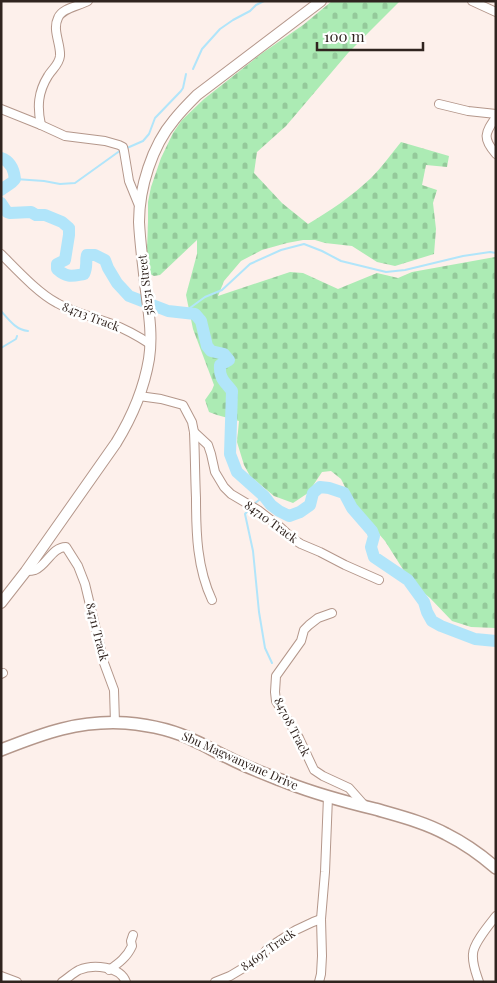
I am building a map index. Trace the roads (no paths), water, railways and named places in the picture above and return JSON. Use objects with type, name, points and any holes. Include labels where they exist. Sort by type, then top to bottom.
[{"type":"main road","name":"Sbu Magwanyane Drive","points":[[1,750],[62,728],[89,724],[115,723],[140,725],[176,733],[286,782],[328,796],[411,819],[445,833],[495,867]]},
{"type":"street","points":[[41,125],[38,104],[39,96],[48,76],[60,60],[60,46],[56,28],[57,19],[64,11],[88,1]]},
{"type":"street","name":"58251 Street","points":[[1,603],[26,571],[116,443],[139,396],[148,364],[150,344],[149,313],[140,235],[140,208],[145,178],[154,154],[165,133],[172,121],[198,95],[321,1]]},
{"type":"street","points":[[472,1],[496,12]]},
{"type":"street","points":[[440,104],[496,116],[486,134],[488,143],[496,154]]},
{"type":"street","points":[[1,109],[65,136],[105,141],[123,147],[129,182],[140,208]]},
{"type":"street","name":"84713 Track","points":[[1,254],[57,304],[113,324],[150,344]]},
{"type":"street","points":[[139,396],[184,405],[192,422],[194,432],[196,534],[201,568],[206,588],[212,600]]},
{"type":"street","name":"84710 Track","points":[[194,432],[208,445],[215,472],[224,487],[231,494],[258,510],[301,544],[379,580]]},
{"type":"street","name":"84711 Track","points":[[26,571],[38,568],[53,552],[64,547],[68,550],[85,584],[104,663],[114,690],[115,723]]},
{"type":"street","name":"84708 Track","points":[[332,613],[318,618],[304,630],[300,641],[276,676],[276,701],[299,738],[314,770],[349,788],[367,807]]},
{"type":"street","points":[[319,982],[322,956],[321,919],[328,796]]},
{"type":"street","points":[[479,982],[472,954],[482,934],[496,916]]},
{"type":"street","name":"84697 Track","points":[[215,982],[230,976],[260,958],[268,948],[296,930],[321,919]]},
{"type":"street","points":[[109,970],[129,954],[134,935]]},
{"type":"street","points":[[62,982],[81,969],[100,967],[116,970],[123,975],[126,982]]},
{"type":"street","points":[[1,976],[17,982]]},
{"type":"waterway","points":[[193,69],[202,49],[220,29],[264,1]]},
{"type":"waterway","points":[[127,148],[143,141],[149,134],[155,118],[183,88],[186,74]]},
{"type":"waterway","points":[[15,179],[60,184],[75,183],[121,150]]},
{"type":"waterway","points":[[1,158],[11,166],[15,179],[1,190]]},
{"type":"waterway","points":[[1,203],[7,212],[31,212],[36,215],[45,215],[62,222],[69,228],[65,260],[57,264],[57,269],[64,274],[73,276],[84,274],[87,255],[95,255],[105,260],[117,283],[129,296],[168,311],[195,314],[201,321],[207,346],[211,351],[224,354],[229,360],[220,365],[220,373],[232,391],[230,454],[237,472],[264,496],[271,505],[289,516],[300,512],[310,505],[313,493],[320,487],[344,493],[352,508],[372,531],[374,536],[371,547],[374,557],[408,580],[424,602],[432,621],[475,639],[496,641]]},
{"type":"waterway","points":[[183,313],[205,297],[222,290],[250,264],[281,250],[304,244],[341,261],[386,272],[405,270],[463,256],[490,252],[496,253]]},
{"type":"waterway","points":[[1,311],[16,327],[28,331]]},
{"type":"waterway","points":[[1,348],[16,339],[17,336]]},
{"type":"waterway","points":[[254,504],[264,496]]},
{"type":"waterway","points":[[250,508],[245,514],[253,551],[259,612],[265,648],[272,663]]}]
